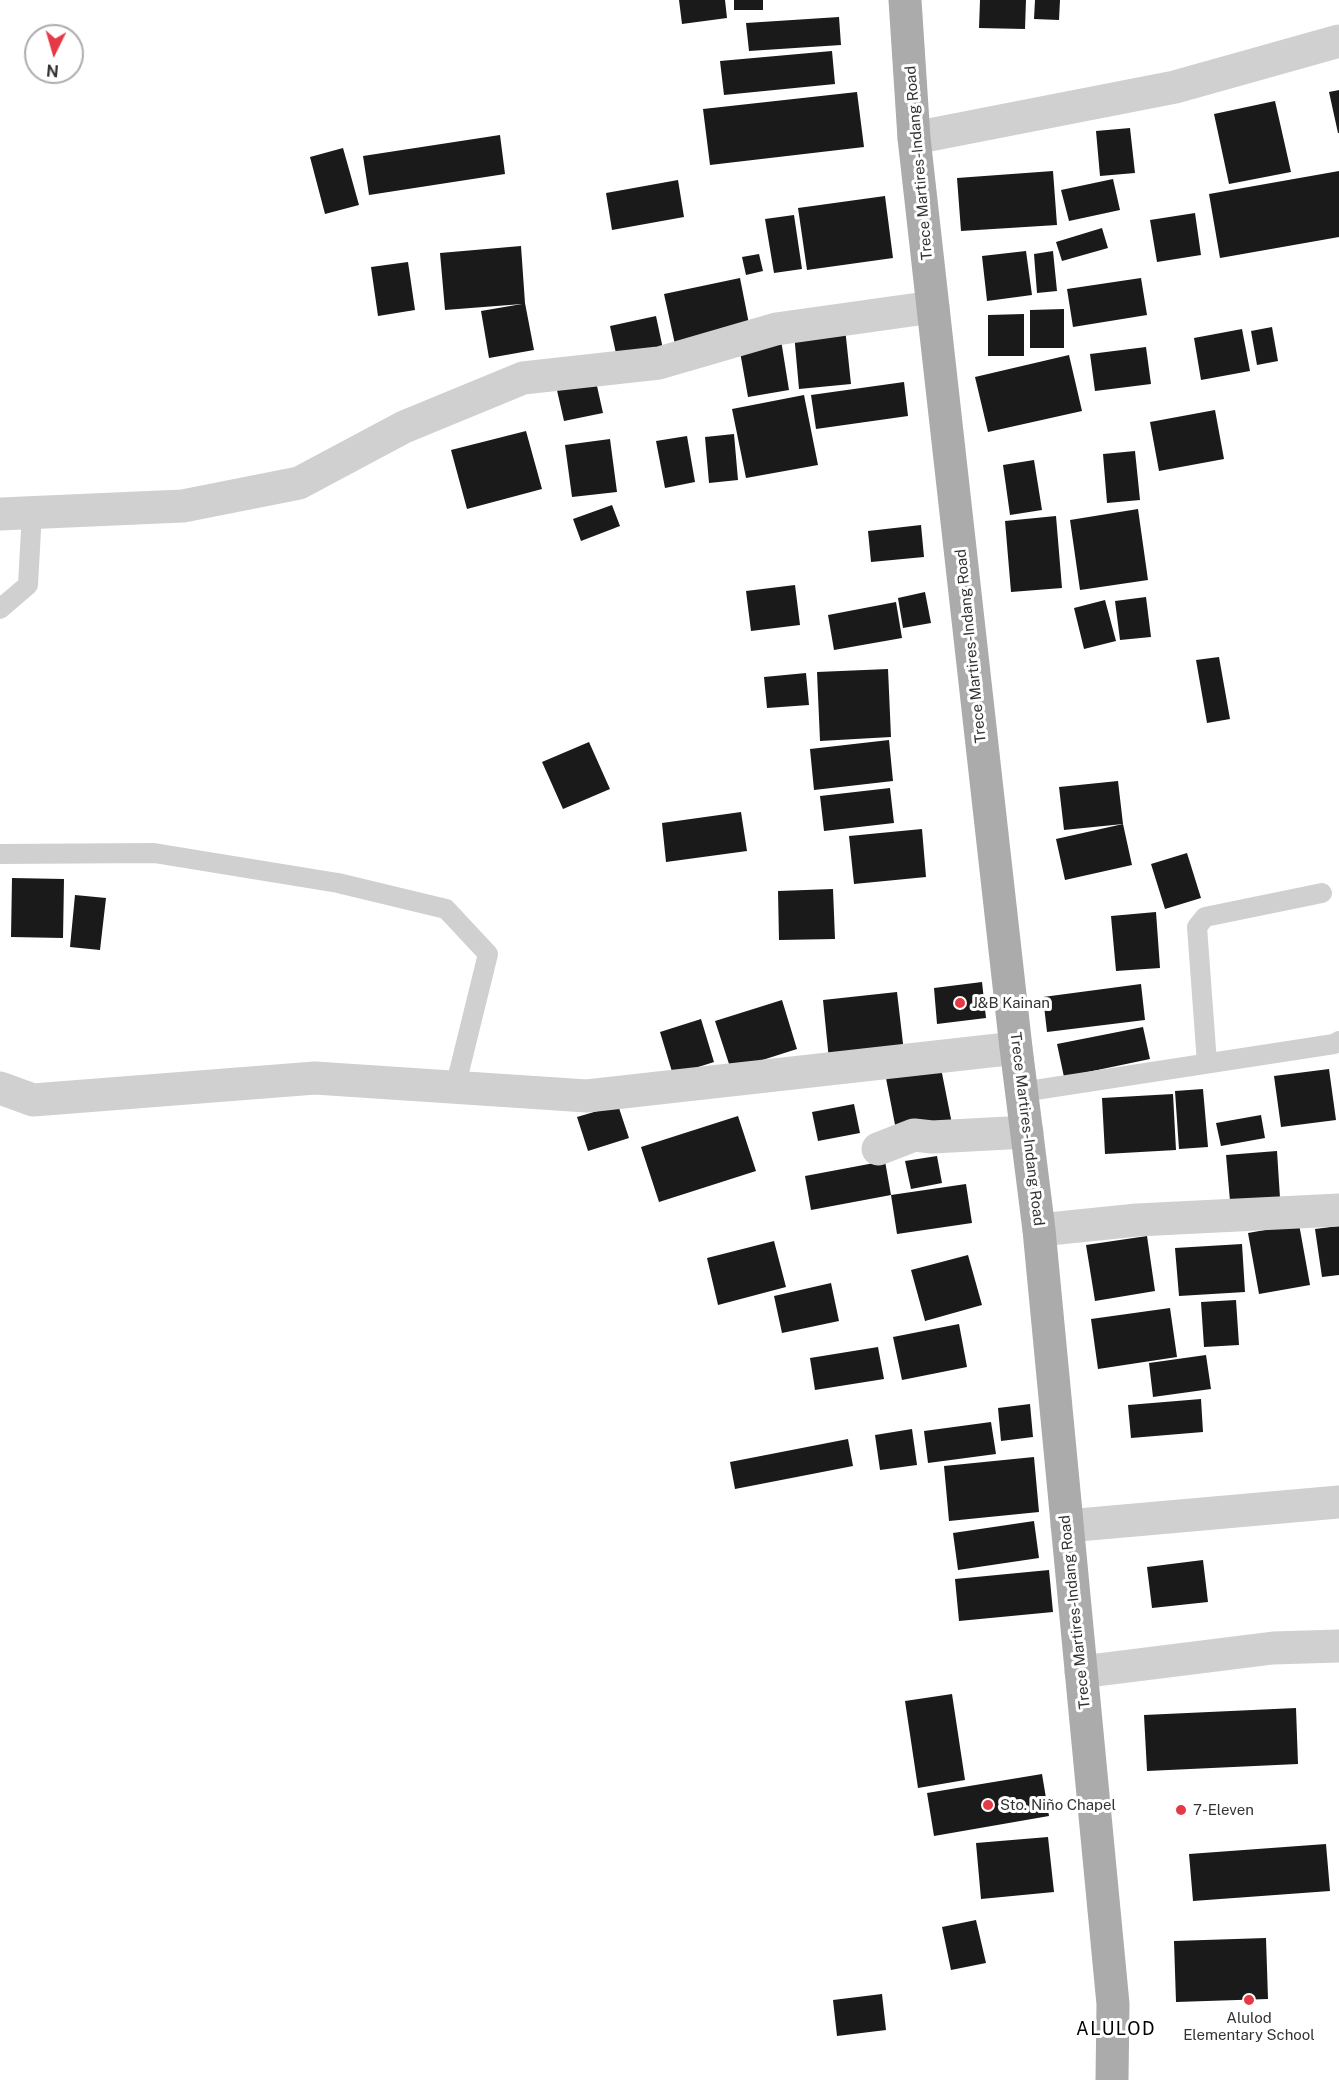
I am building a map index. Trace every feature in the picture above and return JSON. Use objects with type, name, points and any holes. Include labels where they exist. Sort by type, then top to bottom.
[{"type":"main road","name":"Trece Martires-Indang Road","points":[[905,0],[914,138],[1016,1048],[1039,1230],[1113,2004],[1112,2080]]},
{"type":"street","points":[[914,138],[1175,87],[1339,41]]},
{"type":"street","points":[[0,514],[183,506],[298,483],[404,427],[523,378],[659,363],[776,328],[933,308]]},
{"type":"street","points":[[0,1088],[33,1100],[315,1078],[587,1096],[1016,1048]]},
{"type":"street","points":[[878,1149],[914,1135],[932,1137],[1027,1132]]},
{"type":"street","points":[[1039,1230],[1137,1220],[1339,1210]]},
{"type":"street","points":[[1067,1526],[1339,1502]]},
{"type":"street","points":[[1081,1672],[1272,1648],[1339,1646]]},
{"type":"lane","points":[[0,609],[28,585],[32,512]]},
{"type":"lane","points":[[0,854],[154,853],[338,883],[446,909],[488,954],[454,1088]]},
{"type":"lane","points":[[1207,1063],[1197,927],[1205,917],[1322,893]]},
{"type":"lane","points":[[1022,1092],[1334,1044],[1339,1041]]},
{"type":"building","points":[[679,0],[725,0],[727,18],[682,24]]},
{"type":"building","points":[[734,0],[763,0],[763,10],[734,10]]},
{"type":"building","points":[[980,0],[1026,0],[1025,29],[979,28]]},
{"type":"building","points":[[1035,0],[1060,0],[1059,20],[1034,19]]},
{"type":"building","points":[[839,17],[841,45],[749,51],[746,23]]},
{"type":"building","points":[[832,51],[835,84],[724,95],[720,61]]},
{"type":"building","points":[[1339,90],[1339,133],[1338,133],[1329,92]]},
{"type":"building","points":[[857,92],[864,147],[710,165],[703,109]]},
{"type":"building","points":[[1275,101],[1291,172],[1229,184],[1214,114]]},
{"type":"building","points":[[1130,128],[1135,173],[1100,176],[1096,131]]},
{"type":"building","points":[[500,135],[505,174],[369,195],[363,156]]},
{"type":"building","points":[[343,148],[359,205],[325,214],[310,157]]},
{"type":"building","points":[[1053,171],[1057,225],[961,231],[957,178]]},
{"type":"building","points":[[1339,171],[1339,237],[1220,258],[1209,194]]},
{"type":"building","points":[[1113,179],[1120,210],[1069,221],[1061,190]]},
{"type":"building","points":[[678,180],[684,217],[612,230],[606,193]]},
{"type":"building","points":[[885,196],[893,258],[807,270],[798,208]]},
{"type":"building","points":[[1195,213],[1201,255],[1157,262],[1150,220]]},
{"type":"building","points":[[794,215],[802,269],[774,273],[765,219]]},
{"type":"building","points":[[1102,228],[1108,248],[1062,261],[1056,242]]},
{"type":"building","points":[[521,246],[525,303],[534,350],[489,358],[481,311],[522,304],[445,310],[440,253]]},
{"type":"building","points":[[1026,251],[1032,295],[987,301],[982,256]]},
{"type":"building","points":[[1053,251],[1057,291],[1037,293],[1034,254]]},
{"type":"building","points":[[759,254],[763,271],[746,275],[742,257]]},
{"type":"building","points":[[408,262],[415,310],[378,316],[371,267]]},
{"type":"building","points":[[740,278],[751,334],[676,349],[664,294]]},
{"type":"building","points":[[1141,278],[1147,315],[1073,327],[1067,289]]},
{"type":"building","points":[[1064,309],[1064,348],[1030,348],[1030,310]]},
{"type":"building","points":[[1024,314],[1024,356],[988,356],[988,315]]},
{"type":"building","points":[[656,316],[663,349],[617,358],[610,326]]},
{"type":"building","points":[[1272,327],[1278,361],[1257,365],[1251,331]]},
{"type":"building","points":[[845,328],[851,384],[799,389],[794,333]]},
{"type":"building","points":[[1242,329],[1250,371],[1201,380],[1194,338]]},
{"type":"building","points":[[781,340],[789,390],[748,397],[739,346]]},
{"type":"building","points":[[1146,347],[1151,384],[1095,391],[1090,354]]},
{"type":"building","points":[[1069,355],[1082,411],[988,432],[975,377]]},
{"type":"building","points":[[595,377],[603,413],[564,421],[556,386]]},
{"type":"building","points":[[904,382],[908,416],[816,429],[811,395]]},
{"type":"building","points":[[804,395],[818,465],[746,478],[732,409]]},
{"type":"building","points":[[1215,410],[1224,459],[1159,471],[1150,422]]},
{"type":"building","points":[[526,431],[542,489],[467,509],[451,450]]},
{"type":"building","points":[[734,434],[738,480],[709,483],[705,437]]},
{"type":"building","points":[[687,436],[695,482],[665,488],[656,441]]},
{"type":"building","points":[[610,439],[617,492],[572,497],[565,445]]},
{"type":"building","points":[[1135,451],[1140,500],[1107,503],[1103,454]]},
{"type":"building","points":[[1034,460],[1042,510],[1010,515],[1003,465]]},
{"type":"building","points":[[612,505],[620,526],[581,541],[573,519]]},
{"type":"building","points":[[1138,509],[1148,580],[1080,590],[1070,520]]},
{"type":"building","points":[[1056,516],[1062,588],[1011,592],[1005,521]]},
{"type":"building","points":[[921,525],[924,557],[871,562],[868,531]]},
{"type":"building","points":[[795,585],[800,625],[751,631],[746,591]]},
{"type":"building","points":[[925,592],[931,623],[903,628],[898,598]]},
{"type":"building","points":[[1146,597],[1151,637],[1120,640],[1115,601]]},
{"type":"building","points":[[1105,600],[1116,641],[1084,649],[1074,608]]},
{"type":"building","points":[[896,602],[902,638],[834,650],[828,615]]},
{"type":"building","points":[[1219,657],[1230,719],[1207,723],[1196,660]]},
{"type":"building","points":[[888,669],[891,737],[820,741],[817,672]]},
{"type":"building","points":[[806,673],[809,705],[767,708],[764,677]]},
{"type":"building","points":[[889,740],[893,781],[814,790],[810,749]]},
{"type":"building","points":[[589,742],[610,789],[563,809],[542,762]]},
{"type":"building","points":[[1118,781],[1123,824],[1064,830],[1059,787]]},
{"type":"building","points":[[890,788],[894,823],[824,831],[820,796]]},
{"type":"building","points":[[741,812],[747,851],[666,862],[662,823]]},
{"type":"building","points":[[1123,824],[1132,865],[1065,880],[1056,839]]},
{"type":"building","points":[[922,829],[926,877],[854,884],[849,836]]},
{"type":"building","points":[[1187,853],[1201,898],[1165,909],[1151,864]]},
{"type":"building","points":[[12,878],[64,879],[63,938],[11,937]]},
{"type":"building","points":[[833,889],[835,939],[779,940],[778,891]]},
{"type":"building","points":[[75,895],[106,898],[100,950],[70,947]]},
{"type":"building","points":[[1156,912],[1160,968],[1116,971],[1111,916]]},
{"type":"building","name":"J&B Kainan","points":[[982,982],[986,1018],[937,1024],[934,988]]},
{"type":"building","points":[[1141,984],[1145,1020],[1047,1032],[1043,997]]},
{"type":"building","points":[[897,992],[904,1052],[829,1060],[823,1000]]},
{"type":"building","points":[[782,1000],[797,1049],[731,1070],[715,1021]]},
{"type":"building","points":[[701,1019],[714,1062],[673,1075],[660,1032]]},
{"type":"building","points":[[1143,1027],[1150,1059],[1064,1077],[1057,1044]]},
{"type":"building","points":[[939,1058],[952,1124],[897,1135],[884,1068]]},
{"type":"building","points":[[1329,1069],[1336,1120],[1281,1127],[1274,1076]]},
{"type":"building","points":[[1203,1089],[1208,1147],[1179,1149],[1175,1091]]},
{"type":"building","points":[[1173,1094],[1176,1150],[1105,1154],[1102,1098]]},
{"type":"building","points":[[854,1104],[860,1133],[818,1141],[812,1112]]},
{"type":"building","points":[[618,1105],[629,1138],[588,1151],[577,1117]]},
{"type":"building","points":[[1261,1115],[1265,1138],[1221,1146],[1216,1123]]},
{"type":"building","points":[[738,1116],[756,1171],[659,1202],[641,1147]]},
{"type":"building","points":[[1277,1151],[1280,1198],[1230,1201],[1226,1155]]},
{"type":"building","points":[[937,1156],[942,1183],[911,1189],[905,1161]]},
{"type":"building","points":[[885,1161],[891,1195],[811,1210],[805,1176]]},
{"type":"building","points":[[966,1184],[972,1223],[897,1234],[891,1195]]},
{"type":"building","points":[[1299,1224],[1310,1285],[1259,1294],[1248,1233]]},
{"type":"building","points":[[1339,1226],[1339,1275],[1322,1277],[1315,1229]]},
{"type":"building","points":[[1147,1236],[1155,1291],[1095,1301],[1086,1245]]},
{"type":"building","points":[[774,1241],[786,1287],[718,1305],[707,1258]]},
{"type":"building","points":[[1242,1244],[1245,1292],[1179,1296],[1175,1248]]},
{"type":"building","points":[[968,1255],[982,1305],[925,1321],[911,1270]]},
{"type":"building","points":[[831,1283],[839,1321],[782,1333],[774,1296]]},
{"type":"building","points":[[1236,1300],[1239,1345],[1204,1347],[1201,1302]]},
{"type":"building","points":[[1170,1308],[1177,1357],[1098,1369],[1091,1319]]},
{"type":"building","points":[[959,1324],[967,1367],[902,1380],[893,1337]]},
{"type":"building","points":[[878,1347],[884,1379],[815,1390],[810,1358]]},
{"type":"building","points":[[1206,1355],[1211,1389],[1153,1397],[1149,1363]]},
{"type":"building","points":[[1201,1399],[1203,1432],[1131,1438],[1128,1405]]},
{"type":"building","points":[[1030,1404],[1033,1437],[1001,1441],[998,1408]]},
{"type":"building","points":[[991,1422],[996,1454],[928,1463],[924,1431]]},
{"type":"building","points":[[912,1429],[917,1465],[880,1470],[875,1435]]},
{"type":"building","points":[[848,1439],[853,1466],[735,1489],[730,1462]]},
{"type":"building","points":[[1034,1457],[1039,1512],[949,1521],[944,1466]]},
{"type":"building","points":[[1034,1521],[1039,1558],[958,1570],[953,1533]]},
{"type":"building","points":[[1203,1560],[1208,1602],[1152,1608],[1147,1567]]},
{"type":"building","points":[[1049,1570],[1053,1612],[959,1621],[955,1579]]},
{"type":"building","points":[[952,1694],[965,1780],[918,1788],[905,1701]]},
{"type":"building","points":[[1296,1708],[1298,1764],[1147,1771],[1144,1715]]},
{"type":"building","name":"Sto. Niño Chapel","points":[[1042,1774],[1049,1816],[934,1836],[927,1793]]},
{"type":"building","points":[[1048,1837],[1054,1892],[981,1899],[976,1843]]},
{"type":"building","points":[[1326,1844],[1330,1891],[1193,1901],[1189,1854]]},
{"type":"building","points":[[976,1920],[986,1963],[951,1970],[942,1927]]},
{"type":"building","points":[[1266,1938],[1268,1999],[1176,2002],[1174,1941]]},
{"type":"building","points":[[882,1994],[886,2030],[837,2036],[833,2000]]},
{"type":"place","name":"J&B Kainan","points":[[960,1003]]},
{"type":"place","name":"Sto. Niño Chapel","points":[[988,1805]]},
{"type":"place","name":"7-Eleven","points":[[1181,1810]]},
{"type":"place","name":"Alulod Elementary School","points":[[1249,2000]]},
{"type":"district","name":"ALULOD","points":[[1116,2029]]}]
